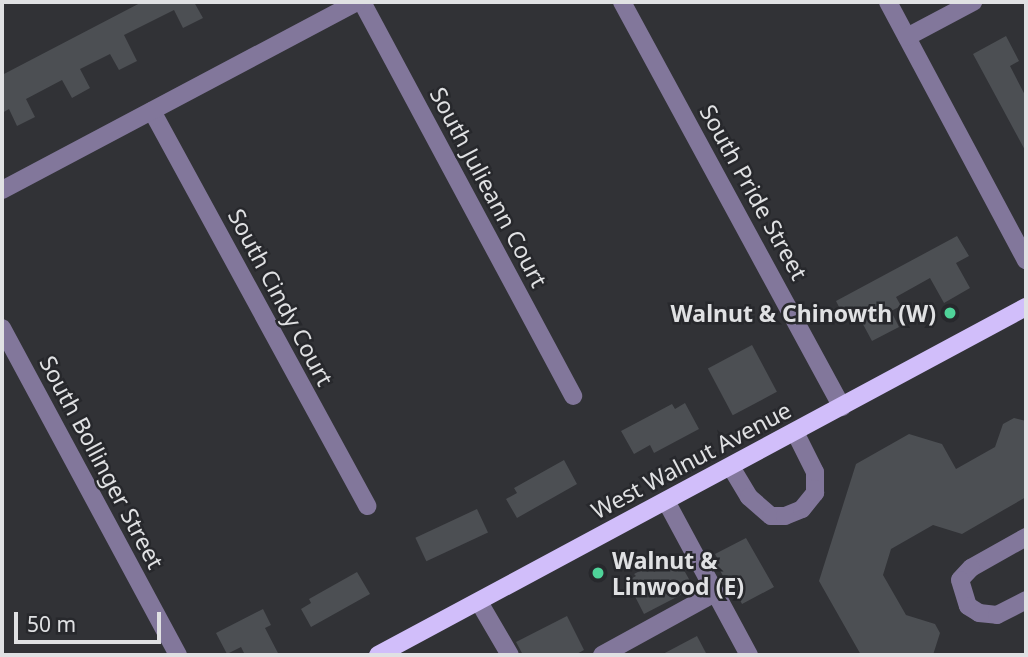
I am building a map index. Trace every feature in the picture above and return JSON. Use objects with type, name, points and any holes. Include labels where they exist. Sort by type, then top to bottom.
[{"type":"main road","name":"West Walnut Avenue","points":[[378,655],[1026,307]]},
{"type":"street","points":[[2,190],[360,2]]},
{"type":"street","name":"South Julieann Court","points":[[360,2],[573,396]]},
{"type":"street","name":"South Pride Street","points":[[622,2],[842,407]]},
{"type":"street","points":[[888,2],[1026,260]]},
{"type":"street","points":[[907,37],[973,2]]},
{"type":"street","name":"South Cindy Court","points":[[152,111],[367,506]]},
{"type":"street","name":"South Bollinger Street","points":[[2,328],[178,655]]},
{"type":"street","points":[[731,467],[749,497],[771,516],[785,516],[802,509],[815,493],[815,472],[795,432]]},
{"type":"street","points":[[666,501],[749,655]]},
{"type":"street","points":[[1026,537],[971,568],[960,580],[968,606],[979,612],[997,615],[1026,600]]},
{"type":"street","points":[[602,655],[715,593]]},
{"type":"street","points":[[479,602],[510,655]]},
{"type":"building","points":[[142,2],[194,2],[203,18],[183,28],[174,10],[124,35],[137,61],[119,70],[110,54],[80,69],[90,88],[72,98],[62,80],[26,99],[35,117],[17,126],[9,109],[2,113],[2,75]]},
{"type":"building","points":[[1006,36],[1019,61],[1010,66],[1026,97],[1026,152],[973,54]]},
{"type":"building","points":[[957,236],[969,256],[956,263],[970,288],[944,303],[930,278],[896,297],[901,306],[891,311],[899,327],[872,341],[858,315],[846,321],[836,301]]},
{"type":"building","points":[[752,345],[777,392],[733,415],[708,368]]},
{"type":"building","points":[[685,403],[699,429],[654,453],[650,445],[634,454],[621,431],[672,404],[675,409]]},
{"type":"building","points":[[1014,418],[1026,421],[1026,497],[962,534],[933,525],[891,549],[883,575],[906,615],[935,624],[940,633],[933,655],[861,655],[819,581],[856,464],[909,434],[942,444],[956,469],[995,447],[1003,424]]},
{"type":"building","points":[[564,460],[577,484],[517,518],[506,499],[517,493],[514,488]]},
{"type":"building","points":[[477,509],[488,533],[426,561],[415,538]]},
{"type":"building","points":[[746,538],[774,587],[742,604],[737,594],[734,596],[717,565],[720,563],[715,554]]},
{"type":"building","points":[[676,556],[694,588],[644,614],[627,581],[636,576],[634,574],[666,557],[667,560]]},
{"type":"building","points":[[357,572],[370,594],[311,627],[301,609],[311,603],[309,599]]},
{"type":"building","points":[[263,609],[271,625],[265,628],[279,655],[245,655],[241,647],[227,654],[216,633]]},
{"type":"building","points":[[567,616],[584,650],[575,655],[523,655],[516,642]]},
{"type":"building","points":[[697,636],[707,655],[661,655]]},
{"type":"place","name":"Walnut & Chinowth (W)","points":[[950,313]]},
{"type":"place","name":"Walnut & Linwood (E)","points":[[598,573]]}]
